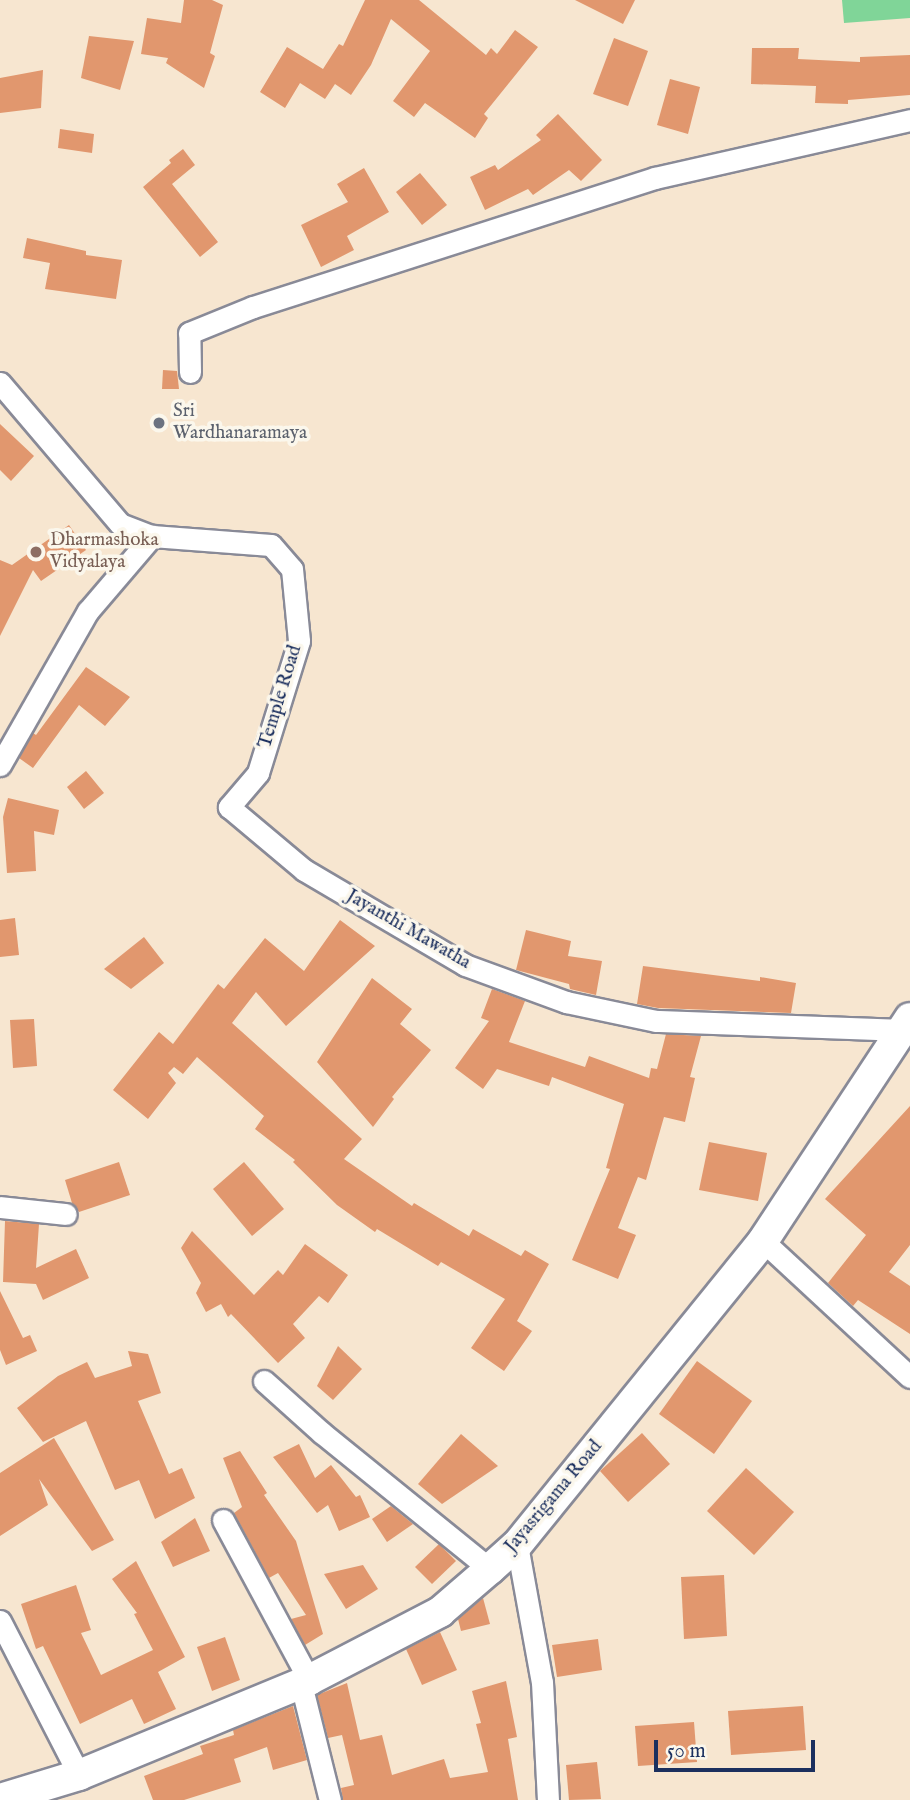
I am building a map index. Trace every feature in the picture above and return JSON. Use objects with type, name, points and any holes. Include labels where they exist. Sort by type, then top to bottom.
[{"type":"street","points":[[190,372],[189,333],[253,307],[655,178],[910,120]]},
{"type":"street","name":"Temple Road","points":[[0,383],[120,524],[152,536],[271,545],[292,569],[299,641],[258,773],[229,807]]},
{"type":"street","points":[[0,765],[88,611],[152,536]]},
{"type":"street","name":"Jayanthi Mawatha","points":[[229,807],[304,870],[465,965],[566,1002],[656,1021],[905,1023]]},
{"type":"street","name":"Jayasrigama Road","points":[[0,1799],[79,1775],[305,1682],[440,1612],[517,1545],[763,1241],[905,1023]]},
{"type":"street","points":[[0,1207],[66,1214]]},
{"type":"street","points":[[763,1241],[910,1377]]},
{"type":"street","points":[[264,1381],[322,1433],[490,1569]]},
{"type":"street","points":[[223,1520],[305,1682],[330,1800]]},
{"type":"street","points":[[517,1545],[542,1682],[548,1800]]},
{"type":"street","points":[[0,1621],[79,1775]]},
{"type":"green space","points":[[842,0],[910,0],[910,18],[844,23]]},
{"type":"building","points":[[184,0],[212,0],[223,5],[210,53],[215,56],[204,88],[166,63],[168,58],[141,54],[147,18],[181,23]]},
{"type":"building","points":[[365,0],[419,0],[486,55],[491,48],[497,54],[515,30],[538,47],[484,114],[488,118],[475,138],[425,103],[414,117],[393,101],[430,51],[391,19],[371,65],[351,95],[335,84],[325,99],[300,83],[285,108],[260,92],[287,47],[323,69],[339,44],[343,46]]},
{"type":"building","points":[[575,0],[635,0],[623,24]]},
{"type":"building","points":[[89,36],[134,41],[120,90],[81,78]]},
{"type":"building","points":[[614,38],[648,51],[628,106],[593,94]]},
{"type":"building","points":[[752,48],[799,48],[798,59],[860,62],[860,57],[910,55],[910,95],[848,100],[848,104],[815,103],[816,86],[751,84]]},
{"type":"building","points":[[43,70],[41,108],[0,113],[0,78]]},
{"type":"building","points":[[670,79],[700,87],[688,134],[657,125]]},
{"type":"building","points":[[558,114],[602,160],[581,181],[569,170],[533,195],[528,189],[485,210],[470,177],[495,165],[498,170],[541,140],[536,135]]},
{"type":"building","points":[[60,129],[94,134],[92,153],[58,148]]},
{"type":"building","points":[[183,149],[195,165],[172,184],[218,242],[200,257],[143,187]]},
{"type":"building","points":[[364,168],[389,212],[347,236],[354,250],[321,267],[301,225],[348,202],[337,184]]},
{"type":"building","points":[[420,173],[447,205],[422,225],[396,192]]},
{"type":"building","points":[[27,238],[86,251],[86,255],[122,260],[116,299],[45,289],[50,263],[23,258]]},
{"type":"building","points":[[163,370],[177,371],[179,389],[162,389]]},
{"type":"building","points":[[0,424],[34,456],[11,481],[0,470]]},
{"type":"building","points":[[69,525],[86,550],[41,581],[33,570],[0,636],[0,560],[12,565]]},
{"type":"building","points":[[86,667],[130,697],[105,726],[79,705],[33,768],[19,758],[33,733],[36,735]]},
{"type":"building","points":[[86,771],[104,793],[84,809],[67,787]]},
{"type":"building","points":[[8,798],[59,810],[54,835],[34,831],[36,871],[7,873],[3,817]]},
{"type":"building","points":[[15,918],[19,955],[0,957],[0,920]]},
{"type":"building","points":[[340,920],[375,946],[286,1026],[256,992],[232,1023],[362,1139],[344,1159],[412,1206],[414,1203],[469,1236],[473,1229],[521,1256],[525,1250],[549,1264],[517,1321],[532,1331],[504,1371],[471,1348],[505,1299],[441,1262],[438,1266],[377,1229],[375,1232],[337,1205],[293,1162],[295,1160],[255,1129],[264,1116],[197,1057],[183,1074],[174,1067],[168,1073],[176,1083],[148,1119],[113,1090],[159,1032],[173,1044],[218,984],[224,989],[265,938],[304,971]]},
{"type":"building","points":[[526,930],[571,941],[568,956],[602,961],[596,995],[570,989],[569,984],[516,970]]},
{"type":"building","points":[[144,937],[164,963],[131,989],[104,969]]},
{"type":"building","points":[[643,966],[796,983],[791,1013],[658,1008],[637,1004]]},
{"type":"building","points":[[372,978],[412,1009],[400,1024],[431,1050],[392,1097],[394,1099],[373,1127],[317,1062]]},
{"type":"building","points":[[492,989],[525,1001],[509,1042],[585,1067],[589,1056],[649,1078],[651,1068],[657,1069],[666,1034],[701,1036],[690,1077],[695,1078],[685,1122],[664,1117],[646,1180],[638,1177],[618,1228],[636,1235],[618,1279],[572,1260],[610,1169],[606,1168],[624,1104],[552,1077],[549,1086],[497,1069],[483,1089],[455,1068],[489,1021],[481,1018]]},
{"type":"building","points":[[34,1019],[37,1066],[13,1068],[10,1020]]},
{"type":"building","points":[[910,1106],[910,1245],[889,1272],[910,1286],[910,1334],[858,1300],[853,1306],[828,1283],[866,1235],[825,1199]]},
{"type":"building","points":[[709,1142],[767,1153],[758,1201],[699,1190]]},
{"type":"building","points":[[119,1162],[130,1195],[79,1212],[72,1203],[65,1180]]},
{"type":"building","points":[[244,1162],[284,1209],[252,1236],[213,1189]]},
{"type":"building","points":[[5,1221],[39,1224],[36,1268],[76,1249],[89,1278],[43,1300],[36,1284],[3,1282]]},
{"type":"building","points":[[192,1231],[254,1295],[278,1270],[283,1275],[305,1244],[348,1275],[328,1303],[319,1296],[293,1324],[305,1338],[278,1363],[231,1314],[228,1317],[221,1304],[206,1312],[196,1293],[201,1283],[181,1248]]},
{"type":"building","points":[[0,1291],[23,1338],[30,1335],[37,1351],[6,1365],[0,1350]]},
{"type":"building","points":[[338,1346],[362,1369],[333,1400],[317,1386]]},
{"type":"building","points":[[128,1351],[148,1354],[161,1393],[138,1401],[169,1474],[182,1468],[195,1498],[155,1519],[139,1480],[115,1490],[86,1421],[43,1442],[17,1408],[58,1376],[87,1362],[95,1378],[132,1366]]},
{"type":"building","points":[[697,1361],[752,1401],[714,1454],[659,1414]]},
{"type":"building","points":[[642,1433],[670,1464],[628,1502],[600,1471]]},
{"type":"building","points":[[461,1434],[498,1466],[442,1504],[418,1484]]},
{"type":"building","points":[[54,1438],[114,1540],[92,1551],[39,1479],[48,1505],[0,1536],[0,1473]]},
{"type":"building","points":[[299,1444],[315,1478],[331,1465],[356,1497],[360,1495],[370,1517],[339,1531],[328,1505],[317,1513],[273,1457]]},
{"type":"building","points":[[240,1451],[267,1493],[264,1495],[296,1541],[323,1634],[305,1645],[291,1619],[306,1615],[278,1573],[269,1578],[234,1513],[242,1507],[223,1458]]},
{"type":"building","points":[[746,1468],[794,1512],[754,1555],[707,1511]]},
{"type":"building","points":[[391,1506],[413,1524],[387,1542],[372,1519]]},
{"type":"building","points":[[195,1518],[210,1551],[173,1567],[161,1542]]},
{"type":"building","points":[[439,1544],[456,1561],[432,1584],[415,1567]]},
{"type":"building","points":[[136,1561],[185,1657],[158,1672],[176,1709],[144,1724],[132,1699],[80,1724],[43,1646],[36,1649],[21,1604],[76,1585],[91,1630],[81,1633],[101,1675],[153,1650],[134,1614],[137,1613],[112,1579]]},
{"type":"building","points":[[363,1565],[378,1589],[346,1609],[324,1574]]},
{"type":"building","points":[[724,1575],[727,1636],[684,1639],[681,1577]]},
{"type":"building","points":[[483,1598],[490,1624],[461,1631],[458,1619]]},
{"type":"building","points":[[440,1632],[457,1670],[422,1685],[406,1649]]},
{"type":"building","points":[[225,1637],[240,1680],[212,1691],[197,1647]]},
{"type":"building","points":[[598,1639],[602,1670],[557,1677],[552,1645]]},
{"type":"building","points":[[506,1681],[517,1737],[508,1739],[518,1800],[343,1800],[341,1788],[354,1785],[342,1735],[328,1738],[317,1695],[347,1683],[360,1740],[382,1735],[392,1775],[444,1759],[450,1778],[488,1772],[476,1724],[481,1723],[472,1691]]},
{"type":"building","points":[[293,1706],[307,1760],[273,1770],[267,1747],[234,1759],[241,1782],[184,1800],[153,1800],[144,1776],[203,1754],[200,1746],[234,1735],[233,1730]]},
{"type":"building","points":[[803,1706],[806,1750],[731,1755],[728,1711]]},
{"type":"building","points":[[694,1722],[697,1762],[638,1766],[635,1726]]},
{"type":"building","points":[[597,1762],[601,1799],[569,1800],[566,1765]]},
{"type":"place","name":"Sri Wardhanaramaya","points":[[159,423]]},
{"type":"place","name":"Dharmashoka Vidyalaya","points":[[36,552]]}]
